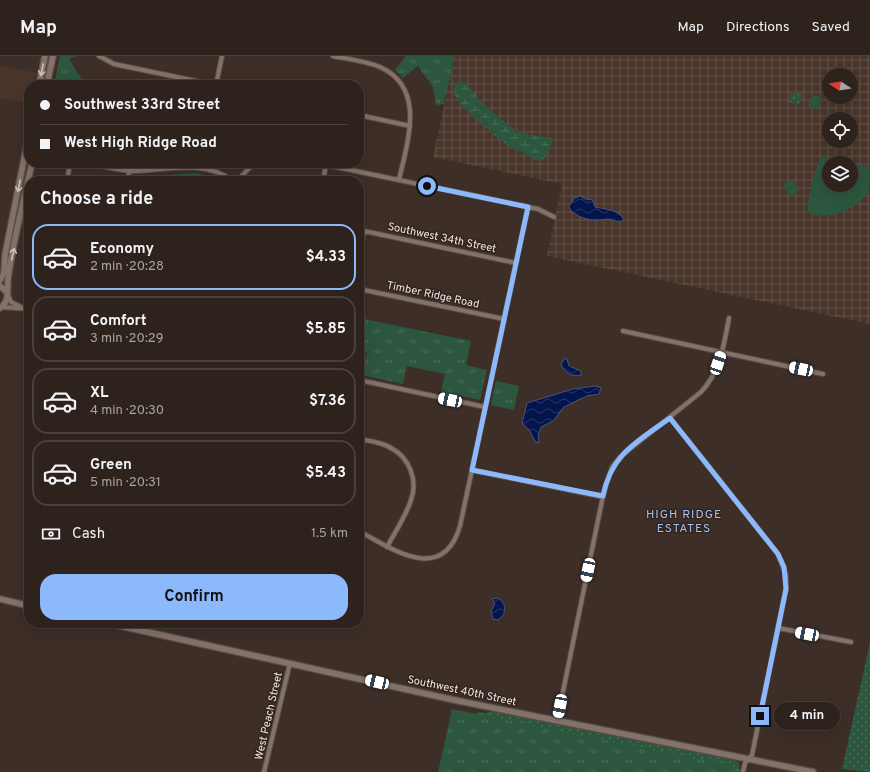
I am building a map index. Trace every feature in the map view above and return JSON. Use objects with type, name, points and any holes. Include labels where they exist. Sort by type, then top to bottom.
[{"type":"main road","points":[[40,80],[45,56]]},
{"type":"main road","points":[[48,80],[53,56]]},
{"type":"main road","points":[[0,280],[4,273],[5,255],[24,159]]},
{"type":"main road","points":[[1,307],[6,301],[10,267],[24,201]]},
{"type":"main road","points":[[0,286],[7,294]]},
{"type":"main road","points":[[0,599],[24,605]]},
{"type":"main road","name":"Southwest 40th Street","points":[[130,628],[557,721],[813,772]]},
{"type":"street","points":[[99,56],[114,64],[192,80]]},
{"type":"street","points":[[217,80],[222,56]]},
{"type":"street","points":[[333,56],[373,64],[392,74],[402,85],[408,98],[411,113],[410,126],[399,180]]},
{"type":"street","points":[[364,116],[410,126]]},
{"type":"street","points":[[114,168],[129,171],[202,168],[217,171],[224,176]]},
{"type":"street","points":[[242,176],[249,168]]},
{"type":"street","points":[[341,168],[528,207],[545,212],[554,217]]},
{"type":"street","points":[[128,176],[129,171]]},
{"type":"street","points":[[364,534],[405,556],[419,559],[431,557],[445,551],[453,542],[458,532],[472,470],[528,207]]},
{"type":"street","name":"Southwest 34th Street","points":[[364,231],[516,263]]},
{"type":"street","name":"Timber Ridge Road","points":[[364,290],[504,319]]},
{"type":"street","points":[[7,294],[11,302],[24,308]]},
{"type":"street","points":[[1,307],[24,308]]},
{"type":"street","points":[[557,721],[603,496],[609,474],[615,463],[627,450],[670,418],[705,388],[713,376],[722,352],[729,318]]},
{"type":"street","points":[[623,331],[823,374]]},
{"type":"street","points":[[364,381],[485,407]]},
{"type":"street","points":[[670,418],[781,560],[786,582],[752,755],[745,763],[743,772]]},
{"type":"street","points":[[364,440],[392,448],[407,462],[414,481],[413,495],[387,547]]},
{"type":"street","points":[[472,470],[603,496]]},
{"type":"street","points":[[778,628],[851,642]]},
{"type":"street","name":"West Peach Street","points":[[264,772],[269,758],[290,663]]},
{"type":"shaded area","points":[[455,56],[870,56],[870,324],[547,256],[562,184],[433,157]]},
{"type":"shaded area","points":[[0,65],[36,73],[34,80],[24,80],[24,103],[0,98]]},
{"type":"green space","points":[[60,56],[77,56],[69,59],[82,80],[55,80]]},
{"type":"green space","points":[[406,56],[455,56],[444,104],[436,105],[433,87],[418,66],[403,78],[395,70]]},
{"type":"green space","points":[[461,81],[468,85],[484,105],[515,130],[530,135],[552,138],[552,143],[544,159],[536,161],[512,148],[474,117],[455,96],[454,87]]},
{"type":"green space","points":[[791,92],[802,94],[799,105],[789,102]]},
{"type":"green space","points":[[812,95],[822,97],[818,110],[808,107]]},
{"type":"green space","points":[[822,157],[822,192],[858,192],[858,164],[870,167],[869,192],[857,204],[834,215],[826,216],[808,213],[812,183],[817,166]]},
{"type":"green space","points":[[197,173],[209,176],[152,176]]},
{"type":"green space","points":[[791,179],[799,191],[791,197],[783,185]]},
{"type":"green space","points":[[364,319],[471,341],[466,365],[487,370],[480,400],[441,392],[445,374],[407,366],[403,384],[364,375],[364,366],[367,352],[364,351]]},
{"type":"green space","points":[[496,381],[519,386],[514,410],[491,405]]},
{"type":"green space","points":[[870,642],[870,772],[842,769]]},
{"type":"green space","points":[[452,709],[738,767],[737,772],[438,772]]},
{"type":"green space","points":[[491,711],[734,760],[739,763],[740,772],[540,772],[472,717],[478,712],[486,713]]},
{"type":"water","points":[[580,196],[587,200],[592,199],[595,207],[615,212],[624,220],[591,220],[573,213],[569,206],[575,198]]},
{"type":"water","points":[[565,358],[567,359],[569,366],[581,371],[581,375],[572,375],[564,370],[561,364]]},
{"type":"water","points":[[595,386],[601,388],[599,394],[587,396],[564,407],[553,421],[541,427],[538,436],[539,443],[535,442],[530,431],[522,423],[527,403],[573,389]]},
{"type":"water","points":[[498,598],[503,603],[505,609],[503,616],[497,620],[493,619],[491,612],[495,603],[492,599]]},
{"type":"district","name":"HIGH RIDGE ESTATES","points":[[684,522]]},
{"type":"route","points":[[427,186],[528,207],[472,470],[603,496],[609,474],[615,463],[627,450],[670,418],[778,554],[784,567],[786,575],[786,589],[760,716]]}]
